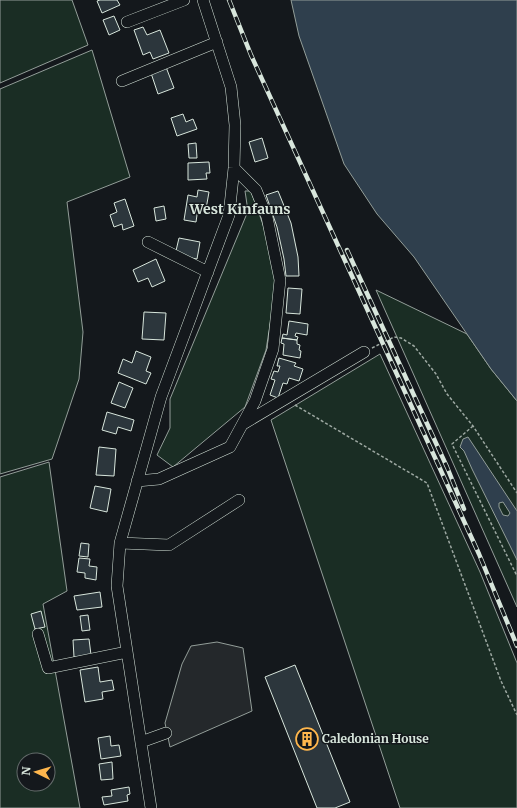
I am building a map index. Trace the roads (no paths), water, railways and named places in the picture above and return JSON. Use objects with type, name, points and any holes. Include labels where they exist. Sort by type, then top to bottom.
[{"type":"street","points":[[127,22],[184,0]]},
{"type":"street","points":[[151,808],[117,586],[120,543],[161,398],[229,215],[234,168],[235,126],[231,87],[203,0]]},
{"type":"street","points":[[122,81],[217,42]]},
{"type":"street","points":[[137,481],[159,479],[230,447],[255,401],[273,349],[280,280],[267,217],[256,190],[234,168]]},
{"type":"street","points":[[148,242],[208,272]]},
{"type":"street","points":[[242,425],[364,352]]},
{"type":"street","points":[[120,543],[169,545],[239,500]]},
{"type":"street","points":[[38,634],[48,668],[127,652]]},
{"type":"street","points":[[141,742],[166,733]]},
{"type":"water","points":[[291,0],[517,0],[517,401],[491,369],[414,257],[377,214],[344,164],[299,36]]},
{"type":"water","points":[[468,437],[517,511],[517,560],[464,451],[460,447],[463,439]],"holes":[[[503,502],[510,513],[508,516],[503,515],[499,507],[499,503]]]},
{"type":"railway","points":[[229,0],[251,55],[479,554],[517,646]]},
{"type":"railway","points":[[347,250],[447,467],[464,509]]},
{"type":"place","name":"Caledonian House","points":[[307,739]]},
{"type":"district","name":"West Kinfauns","points":[[240,209]]}]
